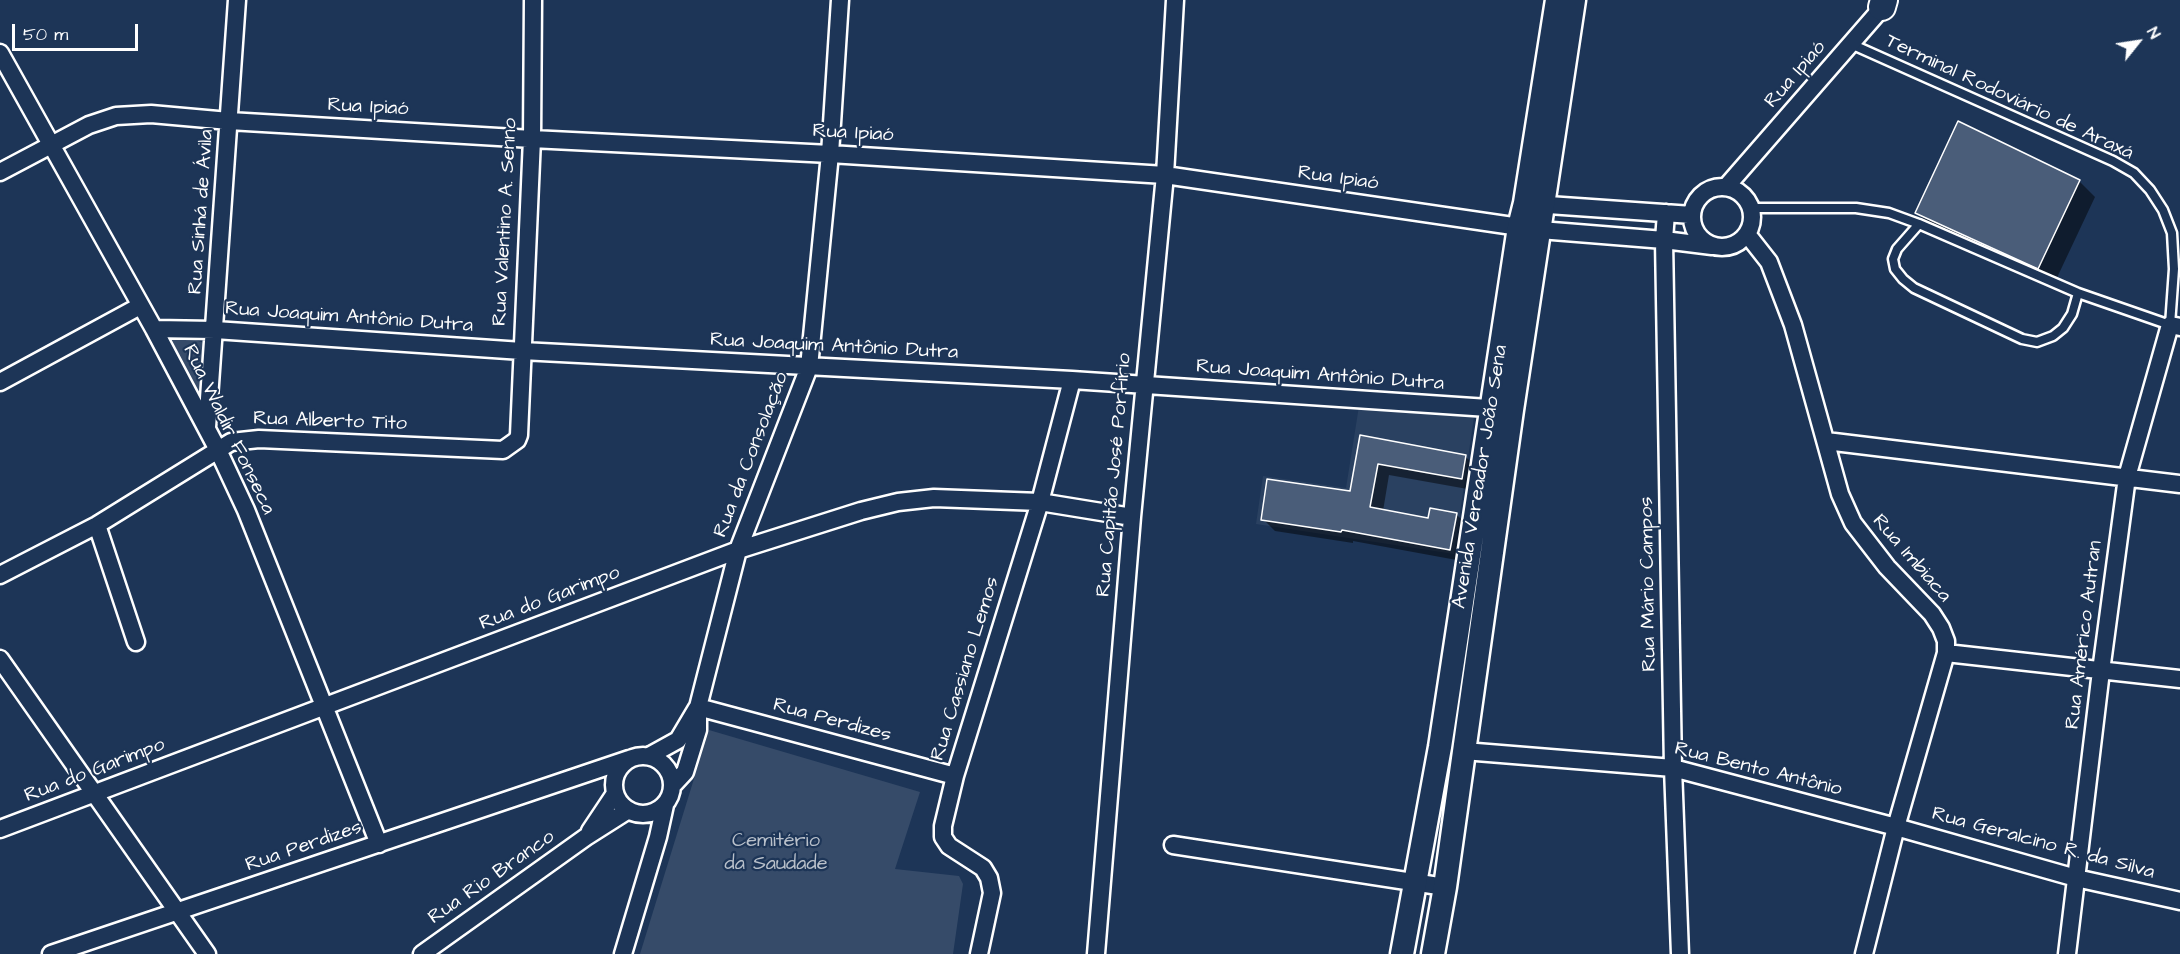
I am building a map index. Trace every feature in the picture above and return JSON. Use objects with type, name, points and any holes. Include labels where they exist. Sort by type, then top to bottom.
[{"type":"main road","name":"Avenida Vereador João Sena","points":[[1534,204],[1557,0]]},
{"type":"main road","name":"Avenida Vereador João Sena","points":[[1402,954],[1502,409],[1529,228],[1574,0]]},
{"type":"main road","name":"Avenida Vereador João Sena","points":[[1433,954],[1464,751],[1502,409]]},
{"type":"street","name":"Rua Sinhá de Ávila","points":[[207,427],[237,0]]},
{"type":"street","name":"Rua Valentino A. Senno","points":[[513,445],[519,435],[532,140],[533,0]]},
{"type":"street","name":"Rua da Consolação","points":[[672,786],[686,772],[698,730],[698,707],[738,550],[809,367],[830,154],[840,0]]},
{"type":"street","name":"Rua Capitão José Porfírio","points":[[1096,954],[1132,517],[1165,175],[1175,0]]},
{"type":"street","name":"Rua Ipiaó","points":[[1692,215],[1694,205],[1707,191],[1726,187],[1885,2]]},
{"type":"street","name":"Rua Waldir Fonseca","points":[[0,53],[207,427],[246,510],[379,844]]},
{"type":"street","name":"Rua Ipiaó","points":[[0,172],[89,125],[116,116],[151,114],[532,140],[830,154],[1165,175],[1529,228],[1664,240],[1722,248],[1741,242],[1747,234]]},
{"type":"street","points":[[1726,187],[1742,194],[1751,208],[1751,226],[1747,234]]},
{"type":"street","points":[[1534,204],[1692,215],[1697,234],[1704,242],[1712,246]]},
{"type":"street","name":"Rua Mário Campos","points":[[1666,213],[1664,240],[1673,768],[1680,954]]},
{"type":"street","name":"Rua Imbiaca","points":[[1747,234],[1769,262],[1794,325],[1840,494],[1853,523],[1881,560],[1932,614],[1946,641],[1946,653]]},
{"type":"street","points":[[0,382],[140,306]]},
{"type":"street","name":"Rua Américo Autran","points":[[2067,954],[2127,477],[2175,326]]},
{"type":"street","name":"Rua Joaquim Antônio Dutra","points":[[154,329],[215,330],[522,351],[1072,380],[1502,409]]},
{"type":"street","name":"Rua Cassiano Lemos","points":[[979,954],[992,893],[989,878],[983,868],[949,846],[943,837],[943,826],[955,776],[1040,502],[1072,380]]},
{"type":"street","name":"Rua Alberto Tito","points":[[0,575],[97,525],[231,442],[259,439],[503,450],[513,445]]},
{"type":"street","points":[[1826,441],[2180,484]]},
{"type":"street","name":"Rua do Garimpo","points":[[0,830],[738,550],[861,511],[898,502],[934,498],[1040,502],[1132,517]]},
{"type":"street","points":[[97,525],[136,642]]},
{"type":"street","points":[[1864,954],[1896,827],[1946,653],[2180,679]]},
{"type":"street","points":[[0,659],[207,954]]},
{"type":"street","name":"Rua da Consolação","points":[[649,756],[678,740],[698,707]]},
{"type":"street","name":"Rua Perdizes","points":[[698,707],[955,776]]},
{"type":"street","name":"Rua Bento Antônio","points":[[1464,751],[1673,768],[1896,827]]},
{"type":"street","points":[[649,756],[666,767],[671,776],[670,797],[657,812],[637,815],[627,811],[619,804],[614,790],[617,770],[629,759],[649,756]]},
{"type":"street","name":"Rua Perdizes","points":[[51,954],[629,759]]},
{"type":"street","name":"Rua Perdizes","points":[[569,778],[614,790]]},
{"type":"street","name":"Rua Rio Branco","points":[[586,837],[614,790]]},
{"type":"street","points":[[623,954],[658,837],[665,805]]},
{"type":"street","name":"Rua Rio Branco","points":[[422,954],[586,837],[627,811]]},
{"type":"street","name":"Rua Geralcino R. da Silva","points":[[1896,827],[2076,878],[2180,901]]},
{"type":"street","points":[[1173,845],[1445,887]]},
{"type":"lane","name":"Terminal Rodoviário de Araxá","points":[[1851,44],[2113,161],[2134,173],[2150,190],[2163,210],[2172,233],[2175,326]]},
{"type":"lane","points":[[1751,208],[1856,208],[1888,213],[1920,224],[2078,293],[2175,326]]},
{"type":"lane","points":[[1920,224],[1897,249],[1893,260],[1895,269],[1902,279],[1914,288],[2022,339],[2037,342],[2053,336],[2063,328],[2072,314],[2078,293]]},
{"type":"shaded area","points":[[1359,406],[1474,417],[1454,554],[1256,524],[1263,476],[1346,488]]},
{"type":"green space","points":[[173,337],[187,337],[204,343],[203,392],[195,397],[171,346]]},
{"type":"green space","name":"Cemitério da Saudade","points":[[709,730],[920,792],[895,869],[959,876],[963,884],[953,954],[640,954]]},
{"type":"building","points":[[1958,121],[2080,180],[2038,269],[1915,213]]},
{"type":"building","points":[[1360,435],[1466,455],[1462,479],[1378,464],[1370,507],[1428,518],[1430,508],[1457,513],[1450,550],[1342,530],[1341,532],[1261,520],[1267,479],[1350,491]]}]
